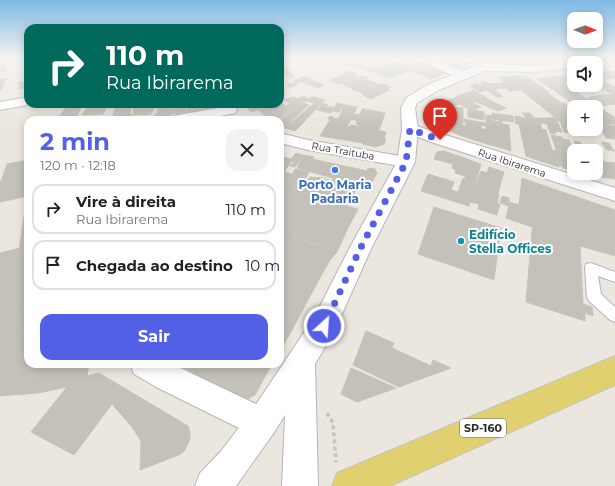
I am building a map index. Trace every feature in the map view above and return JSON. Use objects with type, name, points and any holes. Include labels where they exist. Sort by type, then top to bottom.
[{"type":"main road","name":"SP-160","points":[[343,478],[615,370]]},
{"type":"street","points":[[213,486],[233,464],[324,326],[360,249],[406,162],[410,129],[408,108],[411,101],[420,94],[449,82]]},
{"type":"street","points":[[0,106],[24,102]]},
{"type":"street","points":[[202,116],[233,111]]},
{"type":"street","name":"Rua Ibirarema","points":[[410,129],[440,140],[615,195]]},
{"type":"street","name":"Rua Traituba","points":[[284,139],[308,145],[406,162]]},
{"type":"street","points":[[300,486],[301,363]]},
{"type":"street","points":[[151,368],[168,378],[262,422]]},
{"type":"lane","points":[[615,277],[591,268],[594,297],[615,316]]},
{"type":"path","points":[[333,423],[343,478]]},
{"type":"building","points":[[0,82],[5,82],[1,90]]},
{"type":"building","points":[[19,82],[24,82],[24,88],[19,89]]},
{"type":"building","points":[[293,82],[299,82],[295,84],[295,87],[288,87],[287,83],[291,84]]},
{"type":"building","points":[[302,82],[317,82],[324,85],[318,88]]},
{"type":"building","points":[[331,82],[372,82],[376,83],[374,84],[384,84],[391,87],[388,89],[389,90],[371,99],[363,95],[364,94],[361,93],[363,92],[358,92],[341,83]]},
{"type":"building","points":[[348,82],[365,82],[370,84],[355,90],[343,84]]},
{"type":"building","points":[[480,82],[486,82],[503,97],[497,97],[481,86],[484,86]]},
{"type":"building","points":[[503,82],[522,82],[567,115],[567,117],[556,118],[521,90],[509,91],[506,88],[495,89],[489,84],[504,83]]},
{"type":"building","points":[[522,82],[534,82],[561,103],[567,105],[567,115]]},
{"type":"building","points":[[541,82],[561,82],[567,86],[567,92],[576,92],[588,100],[568,100]]},
{"type":"building","points":[[603,82],[604,82],[615,87],[615,92],[603,85]]},
{"type":"building","points":[[477,83],[487,90],[480,92],[470,86]]},
{"type":"building","points":[[603,85],[615,92],[615,104],[603,105],[603,100],[587,99],[592,98],[589,97],[612,94],[603,89]]},
{"type":"building","points":[[473,90],[506,108],[502,110],[466,93]]},
{"type":"building","points":[[466,93],[502,110],[498,111],[460,95]]},
{"type":"building","points":[[460,95],[475,102],[473,103],[481,107],[476,109],[454,98]]},
{"type":"building","points":[[303,96],[309,99],[283,116],[268,116]]},
{"type":"building","points":[[293,97],[298,99],[290,103],[284,100]]},
{"type":"building","points":[[312,97],[319,99],[314,103],[306,101]]},
{"type":"building","points":[[454,98],[476,109],[469,109],[459,104],[455,106],[446,101]]},
{"type":"building","points":[[319,99],[325,100],[295,131],[285,128]]},
{"type":"building","points":[[303,103],[309,105],[289,123],[284,121],[284,117]]},
{"type":"building","points":[[323,103],[328,105],[326,107],[335,107],[331,113],[317,110]]},
{"type":"building","points":[[337,103],[351,106],[333,138],[320,136],[330,120],[328,119],[330,116],[334,117],[333,119],[339,118],[344,105],[339,112],[333,111]]},
{"type":"building","points":[[432,103],[446,106],[445,108],[463,108],[463,116],[428,110]]},
{"type":"building","points":[[351,106],[357,107],[354,114],[347,113]]},
{"type":"building","points":[[65,108],[81,108],[77,116],[60,116]]},
{"type":"building","points":[[87,108],[106,108],[103,114],[82,115]]},
{"type":"building","points":[[115,108],[132,108],[130,112],[113,114]]},
{"type":"building","points":[[134,108],[154,108],[151,114],[133,115]]},
{"type":"building","points":[[158,108],[172,108],[171,115],[155,116],[157,114]]},
{"type":"building","points":[[172,108],[186,108],[186,113],[171,114]]},
{"type":"building","points":[[188,108],[210,108],[187,113]]},
{"type":"building","points":[[250,108],[262,108],[252,112],[248,109]]},
{"type":"building","points":[[263,108],[280,108],[266,116],[258,110]]},
{"type":"building","points":[[363,108],[385,113],[383,119],[359,115]]},
{"type":"building","points":[[468,109],[484,112],[484,120],[468,117]]},
{"type":"building","points":[[429,110],[463,116],[462,126],[434,122],[429,117]]},
{"type":"building","points":[[603,111],[605,111],[614,117],[603,117]]},
{"type":"building","points":[[130,112],[129,114],[132,114],[132,116],[114,116],[114,114]]},
{"type":"building","points":[[347,113],[383,119],[381,125],[344,118]]},
{"type":"building","points":[[492,113],[498,114],[498,120],[486,118],[485,115],[492,116]]},
{"type":"building","points":[[522,113],[530,113],[534,118],[527,118]]},
{"type":"building","points":[[498,114],[513,116],[514,122],[498,120]]},
{"type":"building","points":[[515,116],[527,118],[540,161],[526,156],[519,124],[516,124]]},
{"type":"building","points":[[567,117],[567,132],[564,132],[560,121],[557,121],[562,132],[555,131],[556,134],[550,133],[545,118]]},
{"type":"building","points":[[603,117],[614,117],[615,124],[603,124]]},
{"type":"building","points":[[344,118],[351,119],[348,125],[341,124]]},
{"type":"building","points":[[486,118],[498,122],[499,147],[487,144]]},
{"type":"building","points":[[527,118],[545,118],[547,124],[540,123],[542,129],[546,130],[552,150],[557,151],[563,166],[559,165],[559,167],[540,161]]},
{"type":"building","points":[[463,119],[474,121],[474,140],[462,136],[462,125],[466,126],[466,122],[462,122]]},
{"type":"building","points":[[284,121],[291,123],[285,128]]},
{"type":"building","points":[[357,121],[381,125],[378,131],[359,127],[359,125],[356,124]]},
{"type":"building","points":[[474,121],[486,123],[486,126],[481,125],[481,129],[486,129],[487,144],[474,140]]},
{"type":"building","points":[[498,121],[502,121],[502,124],[509,125],[511,151],[499,147]]},
{"type":"building","points":[[434,122],[462,126],[462,136],[444,129]]},
{"type":"building","points":[[341,124],[348,125],[347,127],[350,127],[351,125],[386,132],[384,138],[338,130]]},
{"type":"building","points":[[603,124],[615,126],[615,139],[606,138],[603,133]]},
{"type":"building","points":[[338,130],[386,139],[384,144],[375,147],[363,143],[333,138]]},
{"type":"building","points":[[551,135],[569,140],[571,144],[567,144],[567,169],[563,168]]},
{"type":"building","points":[[574,141],[580,142],[581,144],[575,144]]},
{"type":"building","points":[[601,142],[609,143],[614,151],[607,150]]},
{"type":"building","points":[[444,151],[481,164],[469,206],[421,191],[428,174],[454,182],[451,190],[458,192],[463,178],[465,179],[465,176],[455,173],[456,170],[452,168],[453,164],[434,159],[437,152]]},
{"type":"building","points":[[296,153],[303,155],[295,167],[290,166],[294,162],[292,161],[284,172],[284,157],[291,159]]},
{"type":"building","name":"Porto Maria Padaria","points":[[303,155],[314,157],[312,159],[367,171],[368,168],[375,169],[377,173],[370,186],[333,178],[297,168]]},
{"type":"building","points":[[24,161],[24,197],[0,202],[0,184],[7,164]]},
{"type":"building","points":[[603,162],[615,163],[615,179],[603,177]]},
{"type":"building","points":[[348,167],[363,170],[358,184],[343,180]]},
{"type":"building","points":[[489,167],[504,172],[498,193],[483,189],[499,194],[497,204],[500,204],[497,215],[478,209],[479,204],[470,202],[481,171],[487,173]]},
{"type":"building","points":[[295,169],[309,172],[303,184],[310,177],[323,178],[332,181],[333,178],[358,184],[357,188],[347,206],[331,201],[332,198],[321,195],[320,197],[285,186]]},
{"type":"building","points":[[284,172],[292,174],[284,188]]},
{"type":"building","points":[[522,178],[536,183],[532,227],[506,218],[509,206],[500,203],[502,196],[509,198],[509,202],[519,205]]},
{"type":"building","points":[[536,183],[615,210],[615,256],[580,246],[583,304],[592,307],[593,316],[585,313],[585,321],[526,302]]},
{"type":"building","points":[[285,186],[358,209],[348,228],[284,206]]},
{"type":"building","points":[[284,206],[348,228],[337,252],[284,232]]},
{"type":"building","name":"Edifício Stella Offices","points":[[434,207],[501,228],[494,280],[418,254]]},
{"type":"building","points":[[24,216],[24,243],[20,244]]},
{"type":"building","points":[[454,229],[475,235],[475,232],[484,234],[479,258],[472,256],[473,253],[450,245]]},
{"type":"building","points":[[284,233],[337,252],[330,260],[322,274],[284,276]]},
{"type":"building","points":[[24,243],[24,251],[19,252],[20,244]]},
{"type":"building","points":[[20,248],[19,252],[24,251],[24,297],[21,298],[10,322],[24,330],[24,368],[88,368],[87,376],[99,373],[188,426],[190,439],[185,450],[181,454],[140,470],[141,441],[132,427],[112,404],[74,455],[31,432],[67,387],[38,393],[0,396],[0,253]]},
{"type":"building","points":[[322,274],[308,300],[284,297],[284,276]]},
{"type":"building","points":[[24,297],[24,311],[15,312],[21,298]]},
{"type":"building","points":[[284,297],[308,300],[292,330],[284,327]]},
{"type":"building","points":[[24,311],[24,321],[10,322],[15,312]]},
{"type":"building","points":[[24,322],[24,330],[12,323]]},
{"type":"building","points":[[284,327],[292,330],[284,344]]},
{"type":"building","points":[[366,331],[394,343],[392,348],[431,366],[433,360],[451,368],[399,387],[353,365]]},
{"type":"building","points":[[185,368],[270,368],[255,395],[245,400]]},
{"type":"building","points":[[351,368],[396,388],[357,402],[341,394]]},
{"type":"place","name":"Porto Maria Padaria","points":[[335,170]]},
{"type":"place","name":"Edifício Stella Offices","points":[[461,241]]},
{"type":"route","points":[[324,326],[360,249],[406,162],[410,129],[440,140]]}]
